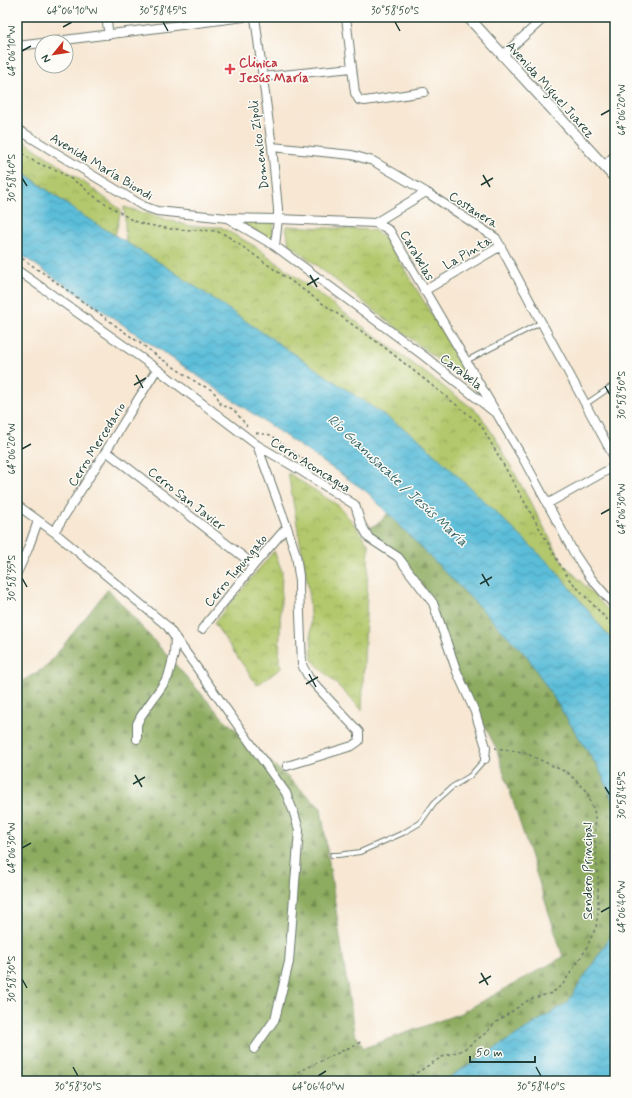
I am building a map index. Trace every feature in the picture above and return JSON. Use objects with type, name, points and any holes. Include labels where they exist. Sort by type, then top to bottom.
[{"type":"street","points":[[106,17],[109,35]]},
{"type":"street","points":[[74,39],[244,17]]},
{"type":"street","name":"Domenico Zípoli","points":[[255,17],[272,147],[278,219],[275,246]]},
{"type":"street","points":[[346,17],[355,93],[359,100],[365,101],[424,92]]},
{"type":"street","name":"Avenida Miguel Juarez","points":[[468,17],[615,178]]},
{"type":"street","points":[[503,55],[546,17]]},
{"type":"street","points":[[17,46],[34,44]]},
{"type":"street","points":[[262,77],[352,68]]},
{"type":"street","name":"Avenida María Biondi","points":[[17,129],[150,209],[226,218]]},
{"type":"street","name":"Costanera","points":[[272,147],[352,155],[373,161],[426,192],[496,238],[615,459]]},
{"type":"street","points":[[604,166],[615,155]]},
{"type":"street","points":[[226,218],[375,223],[426,192]]},
{"type":"street","name":"Carabela","points":[[226,218],[275,246],[424,356],[496,413],[524,460],[581,566],[615,606]]},
{"type":"street","name":"Carabelas","points":[[375,223],[384,227],[390,232],[496,413]]},
{"type":"street","name":"La Pinta","points":[[424,291],[501,246]]},
{"type":"street","name":"Cerro Aconcagua","points":[[17,270],[157,369],[257,445],[355,505],[361,524],[370,538],[398,557],[433,603],[457,672],[474,712],[486,747],[484,759]]},
{"type":"street","name":"Cerro Mercedario","points":[[54,532],[157,369]]},
{"type":"street","points":[[257,445],[296,555],[299,576],[302,665],[309,678],[359,732],[359,741],[352,746],[287,766]]},
{"type":"street","name":"Cerro San Javier","points":[[106,451],[254,564]]},
{"type":"street","points":[[547,504],[615,466]]},
{"type":"street","points":[[17,505],[54,532],[167,626],[286,793],[299,830],[289,962],[275,1019],[254,1049]]},
{"type":"street","points":[[17,573],[28,549],[38,521]]},
{"type":"street","name":"Cerro Tupungato","points":[[202,629],[254,564],[287,527]]},
{"type":"street","points":[[137,739],[137,724],[141,716],[168,677],[174,655],[174,636]]},
{"type":"lane","points":[[466,361],[542,322]]},
{"type":"lane","points":[[586,404],[615,384]]},
{"type":"lane","points":[[332,855],[360,852],[403,833],[420,823],[434,802],[452,787],[470,776],[484,759]]},
{"type":"path","points":[[17,150],[32,160],[56,170],[81,185],[92,195],[132,220],[143,224],[171,229],[216,231],[226,236],[384,347],[479,423],[562,568],[570,579],[615,628]]},
{"type":"path","points":[[17,255],[163,360],[199,384],[212,390],[221,405],[233,409],[248,428]]},
{"type":"path","points":[[252,431],[256,434],[270,435],[308,463],[309,467]]},
{"type":"path","name":"Sendero Principal","points":[[400,1081],[413,1075],[442,1057],[463,1050],[486,1033],[495,1023],[530,999],[552,993],[563,984],[585,951],[596,927],[598,912],[598,875],[595,842],[595,814],[587,791],[568,772],[523,752],[486,747]]},
{"type":"path","points":[[290,1081],[300,1072],[362,1041]]},
{"type":"green space","points":[[17,136],[121,210],[115,236],[77,212],[17,167]]},
{"type":"green space","points":[[124,207],[190,226],[221,227],[256,247],[479,413],[499,444],[563,563],[615,617],[615,644],[553,567],[126,245]]},
{"type":"green space","points":[[235,220],[274,221],[273,242]]},
{"type":"green space","points":[[286,226],[373,230],[385,237],[478,391],[289,244]]},
{"type":"green space","points":[[288,473],[339,506],[369,545],[362,710],[312,660],[309,592]]},
{"type":"green space","points":[[388,513],[527,656],[599,769],[615,804],[615,930],[567,1003],[443,1081],[17,1081],[17,684],[46,667],[108,589],[222,717],[321,808],[354,1032],[364,1048],[461,1013],[563,957],[496,748],[457,672],[433,603],[398,557],[364,529],[378,524]]},
{"type":"green space","points":[[274,551],[282,571],[279,662],[283,667],[257,685],[214,623]]},
{"type":"water","name":"Río Guanusacate / Jesús María","points":[[17,168],[77,212],[165,266],[419,439],[553,567],[615,644],[615,804],[599,769],[527,656],[367,492],[17,252]]},
{"type":"water","points":[[615,930],[615,1081],[443,1081],[567,1003]]},
{"type":"place","name":"Clinica Jesús María","points":[[230,69]]}]
